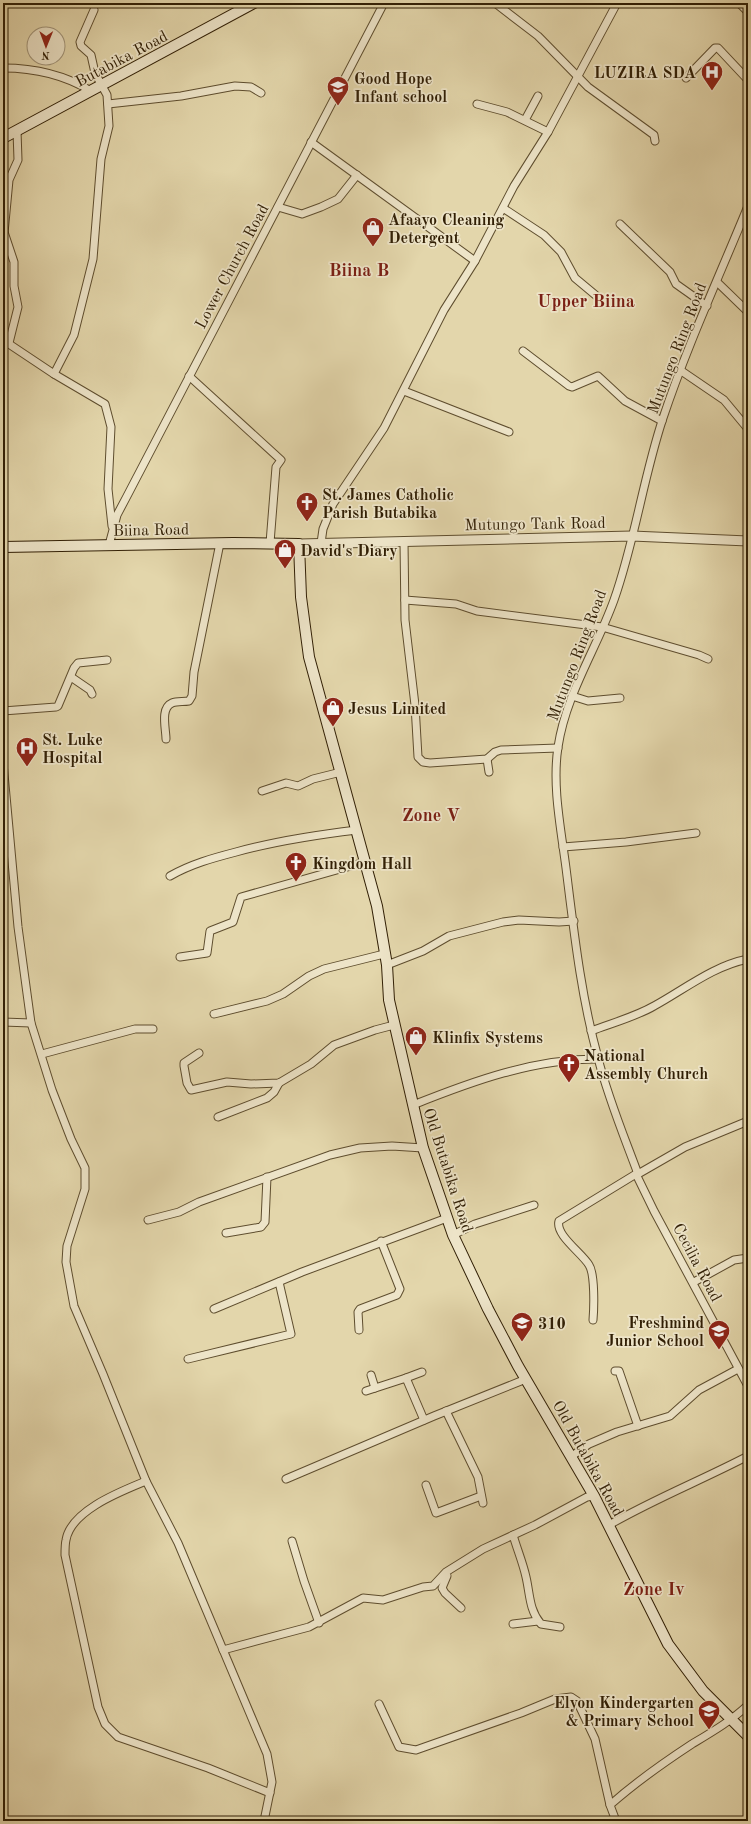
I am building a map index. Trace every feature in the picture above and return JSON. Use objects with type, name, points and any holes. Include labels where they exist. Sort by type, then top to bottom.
[{"type":"main road","name":"Butabika Road","points":[[3,138],[254,3]]},
{"type":"main road","name":"Biina Road","points":[[3,547],[220,543],[299,544]]},
{"type":"main road","name":"Old Butabika Road","points":[[299,544],[301,598],[306,641],[377,906],[387,965],[389,1000],[423,1148],[453,1235],[488,1309],[526,1379],[572,1456],[609,1524],[668,1644],[687,1673],[748,1736]]},
{"type":"street","points":[[46,3],[51,3]]},
{"type":"street","name":"Lower Church Road","points":[[109,545],[120,510],[384,3]]},
{"type":"street","points":[[495,3],[538,36],[577,78],[654,135],[655,141]]},
{"type":"street","points":[[322,543],[323,529],[333,504],[384,428],[444,310],[475,261],[514,186],[548,132],[617,3]]},
{"type":"street","points":[[739,3],[748,12]]},
{"type":"street","points":[[54,374],[74,335],[93,259],[101,159],[109,126],[107,96],[95,73],[91,55],[81,46],[80,42],[94,10]]},
{"type":"street","points":[[686,78],[715,48],[718,48],[748,80]]},
{"type":"street","points":[[3,68],[33,69],[52,73],[77,82],[91,91]]},
{"type":"street","points":[[108,104],[181,96],[235,86],[251,87],[261,93]]},
{"type":"street","points":[[525,120],[538,96]]},
{"type":"street","points":[[477,104],[507,112],[548,132]]},
{"type":"street","points":[[17,131],[18,160],[9,180],[4,231],[14,262],[14,286],[18,307],[6,342],[54,374],[99,399],[105,404],[111,428],[108,489],[113,529]]},
{"type":"street","points":[[311,142],[475,261]]},
{"type":"street","points":[[278,207],[302,214],[321,207],[338,199],[357,175]]},
{"type":"street","name":"Mutungo Ring Road","points":[[637,1174],[598,1060],[581,981],[558,799],[558,748],[563,721],[572,696],[614,600],[662,421],[680,370],[748,206]]},
{"type":"street","points":[[503,208],[544,235],[561,252],[576,278],[605,303]]},
{"type":"street","points":[[620,224],[670,272],[676,284],[707,306]]},
{"type":"street","points":[[717,282],[748,312]]},
{"type":"street","points":[[523,351],[572,387],[598,376],[625,401],[662,421]]},
{"type":"street","points":[[680,370],[724,400],[748,429]]},
{"type":"street","points":[[189,376],[281,460],[276,467],[270,543]]},
{"type":"street","points":[[404,391],[474,420],[510,432]]},
{"type":"street","name":"Mutungo Tank Road","points":[[299,544],[404,540],[632,536],[748,541]]},
{"type":"street","points":[[404,540],[407,644],[415,705],[418,757],[423,762],[430,763],[488,759]]},
{"type":"street","points":[[166,739],[164,713],[168,706],[173,702],[189,701],[192,696],[194,672],[220,543]]},
{"type":"street","points":[[405,600],[456,604],[477,611],[602,628],[708,659]]},
{"type":"street","points":[[3,711],[56,708],[74,668],[78,663],[108,660]]},
{"type":"street","points":[[71,677],[90,690],[92,694]]},
{"type":"street","points":[[572,696],[588,701],[620,698]]},
{"type":"street","points":[[489,772],[488,759],[494,752],[501,750],[558,748]]},
{"type":"street","points":[[3,763],[18,928],[31,1023],[42,1054],[52,1090],[71,1140],[85,1168],[85,1189],[66,1246],[66,1262],[74,1306],[104,1374],[146,1481],[178,1543],[267,1754],[272,1782],[264,1821]]},
{"type":"street","points":[[262,791],[286,783],[298,786],[314,779],[341,772]]},
{"type":"street","points":[[170,876],[200,862],[269,843],[312,835],[357,830]]},
{"type":"street","points":[[563,847],[626,842],[696,833]]},
{"type":"street","points":[[180,958],[207,953],[210,931],[233,922],[241,897],[365,862]]},
{"type":"street","points":[[387,965],[423,951],[449,936],[503,922],[519,920],[558,922],[574,921]]},
{"type":"street","points":[[214,1014],[267,1001],[283,994],[309,976],[324,969],[384,954]]},
{"type":"street","points":[[591,1031],[645,1011],[708,974],[739,961],[748,959]]},
{"type":"street","points":[[3,1022],[31,1023]]},
{"type":"street","points":[[199,1053],[184,1066],[187,1083],[191,1090],[227,1082],[251,1084],[279,1083],[311,1064],[334,1045],[375,1030],[394,1025]]},
{"type":"street","points":[[42,1054],[135,1029],[153,1029]]},
{"type":"street","points":[[413,1105],[476,1080],[517,1069],[576,1059],[598,1060]]},
{"type":"street","points":[[218,1117],[267,1098],[274,1092],[279,1083]]},
{"type":"street","points":[[593,1320],[591,1268],[560,1232],[559,1221],[637,1174],[691,1144],[748,1121]]},
{"type":"street","points":[[148,1220],[179,1212],[199,1202],[267,1176],[330,1155],[360,1148],[392,1146],[423,1148]]},
{"type":"street","name":"Cecilia Road","points":[[637,1174],[654,1212],[694,1282],[748,1386]]},
{"type":"street","points":[[226,1233],[261,1226],[265,1222],[267,1176]]},
{"type":"street","points":[[453,1235],[475,1224],[534,1205]]},
{"type":"street","points":[[214,1308],[382,1241],[447,1218]]},
{"type":"street","points":[[359,1330],[358,1312],[360,1309],[397,1295],[400,1289],[382,1241]]},
{"type":"street","points":[[694,1282],[734,1260],[748,1258]]},
{"type":"street","points":[[188,1359],[291,1334],[279,1282]]},
{"type":"street","points":[[572,1456],[589,1444],[670,1416],[699,1390],[738,1369]]},
{"type":"street","points":[[615,1371],[619,1371],[638,1426]]},
{"type":"street","points":[[366,1391],[422,1372]]},
{"type":"street","points":[[371,1375],[375,1388]]},
{"type":"street","points":[[406,1378],[424,1420]]},
{"type":"street","points":[[286,1479],[424,1420],[526,1379]]},
{"type":"street","points":[[426,1485],[436,1513],[482,1499],[478,1477],[446,1411]]},
{"type":"street","points":[[609,1524],[645,1504],[748,1456]]},
{"type":"street","points":[[146,1481],[84,1512],[72,1525],[66,1539],[65,1555],[98,1707],[105,1724],[118,1737],[208,1768],[270,1793]]},
{"type":"street","points":[[223,1650],[319,1623],[363,1598],[383,1600],[423,1587],[433,1586],[451,1569],[483,1549],[587,1497],[594,1496]]},
{"type":"street","points":[[513,1535],[526,1576],[529,1599],[534,1616],[541,1624],[560,1627]]},
{"type":"street","points":[[292,1541],[319,1623]]},
{"type":"street","points":[[451,1569],[443,1583],[442,1588],[445,1593],[461,1608]]},
{"type":"street","points":[[513,1624],[538,1621]]},
{"type":"street","points":[[379,1704],[399,1748],[416,1750],[521,1713],[555,1699],[571,1697],[577,1701],[595,1739],[610,1805],[616,1821]]},
{"type":"street","points":[[610,1805],[658,1767],[731,1720],[748,1705]]},
{"type":"place","name":"LUZIRA SDA","points":[[712,92]]},
{"type":"place","name":"Good Hope Infant school","points":[[338,106]]},
{"type":"place","name":"Afaayo Cleaning Detergent","points":[[373,248]]},
{"type":"place","name":"St. James Catholic Parish Butabika","points":[[307,522]]},
{"type":"place","name":"David's Diary","points":[[285,570]]},
{"type":"place","name":"Jesus Limited","points":[[333,728]]},
{"type":"place","name":"St. Luke Hospital","points":[[27,768]]},
{"type":"place","name":"Kingdom Hall","points":[[296,882]]},
{"type":"place","name":"Klinfix Systems","points":[[416,1056]]},
{"type":"place","name":"National Assembly Church","points":[[569,1084]]},
{"type":"place","name":"310","points":[[522,1342]]},
{"type":"place","name":"Freshmind Junior School","points":[[719,1350]]},
{"type":"place","name":"Elyon Kindergarten & Primary School","points":[[709,1730]]},
{"type":"district","name":"Biina B","points":[[359,270]]},
{"type":"district","name":"Upper Biina","points":[[586,301]]},
{"type":"district","name":"Zone V","points":[[431,815]]},
{"type":"district","name":"Zone Iv","points":[[654,1589]]}]
